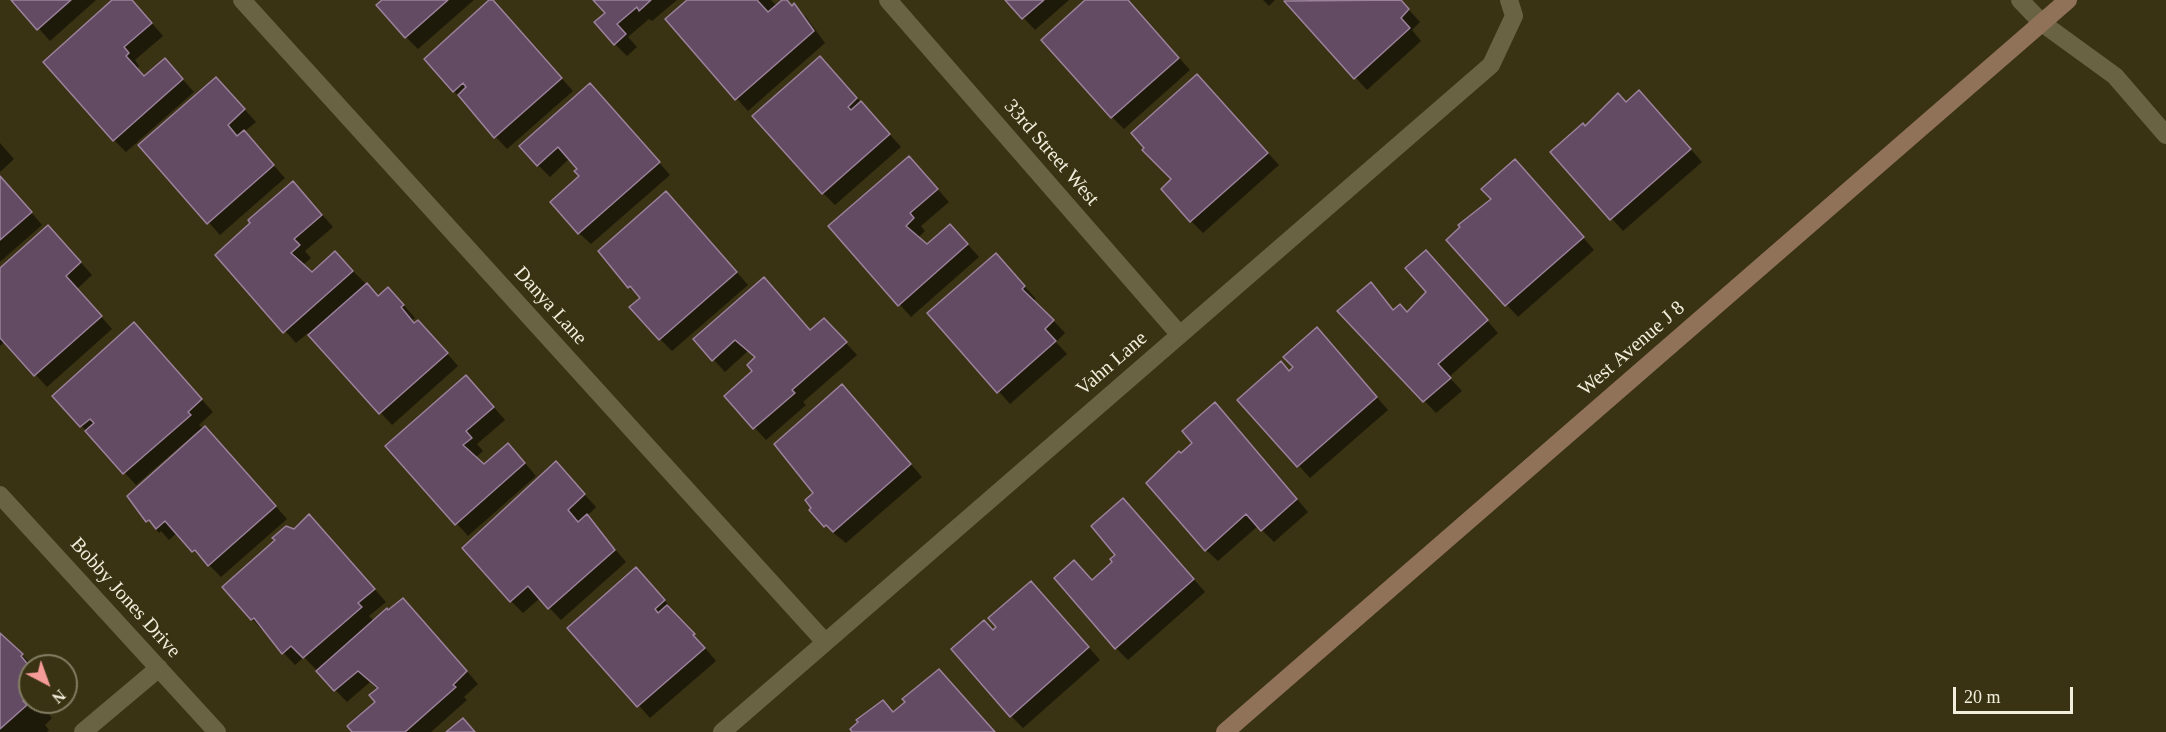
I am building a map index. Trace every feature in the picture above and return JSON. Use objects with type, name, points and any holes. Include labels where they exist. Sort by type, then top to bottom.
[{"type":"street","name":"Danya Lane","points":[[242,0],[825,642]]},
{"type":"street","name":"33rd Street West","points":[[888,0],[1180,335]]},
{"type":"street","points":[[2020,0],[2042,23],[2115,76],[2166,135]]},
{"type":"street","name":"West Avenue J 8","points":[[1225,732],[2068,0]]},
{"type":"street","name":"Vahn Lane","points":[[722,732],[1491,65],[1511,8]]},
{"type":"street","name":"Bobby Jones Drive","points":[[0,495],[216,732]]},
{"type":"street","points":[[83,732],[159,669]]},
{"type":"building","points":[[11,0],[71,0],[37,30]]},
{"type":"building","points":[[112,0],[132,0],[152,23],[124,47],[129,53],[126,56],[144,76],[165,58],[183,79],[113,141],[43,62]]},
{"type":"building","points":[[382,0],[448,0],[405,38],[376,5]]},
{"type":"building","points":[[489,0],[493,0],[562,78],[494,138],[458,95],[466,87],[463,83],[453,92],[424,59]]},
{"type":"building","points":[[593,0],[651,0],[639,11],[637,7],[617,24],[626,34],[614,45],[594,22],[605,13]]},
{"type":"building","points":[[687,0],[757,0],[768,12],[782,0],[787,0],[792,6],[794,3],[814,31],[735,100],[665,19]]},
{"type":"building","points":[[1005,0],[1044,0],[1022,19]]},
{"type":"building","points":[[1085,0],[1128,0],[1179,58],[1111,118],[1041,40]]},
{"type":"building","points":[[1401,0],[1409,9],[1401,18],[1410,28],[1354,79],[1284,1]]},
{"type":"building","points":[[820,56],[857,98],[848,107],[851,110],[861,101],[890,134],[822,194],[752,116]]},
{"type":"building","points":[[1197,74],[1268,153],[1190,222],[1161,189],[1171,179],[1142,150],[1144,148],[1131,133]]},
{"type":"building","points":[[216,77],[245,109],[228,125],[237,136],[244,130],[274,165],[207,224],[138,145]]},
{"type":"building","points":[[590,83],[660,162],[578,234],[550,202],[579,176],[574,171],[577,169],[558,147],[537,166],[519,146]]},
{"type":"building","points":[[1639,90],[1691,149],[1610,220],[1550,152],[1583,123],[1585,126],[1618,93],[1626,102]]},
{"type":"building","points":[[909,156],[938,189],[910,213],[914,218],[906,226],[927,244],[950,224],[968,244],[898,306],[828,226]]},
{"type":"building","points":[[1515,159],[1584,237],[1505,306],[1446,240],[1460,227],[1458,225],[1491,199],[1481,189]]},
{"type":"building","points":[[0,176],[32,212],[0,240]]},
{"type":"building","points":[[293,181],[322,215],[294,239],[300,245],[291,253],[312,272],[335,251],[353,271],[283,333],[215,255],[250,223],[248,220]]},
{"type":"building","points":[[666,191],[737,272],[659,340],[629,307],[640,298],[630,286],[628,288],[598,251]]},
{"type":"building","points":[[48,225],[81,262],[66,276],[102,316],[34,376],[0,338],[0,268]]},
{"type":"building","points":[[1426,250],[1488,320],[1438,364],[1451,378],[1423,402],[1337,311],[1371,282],[1393,310],[1400,304],[1407,312],[1426,292],[1405,268]]},
{"type":"building","points":[[996,253],[1025,286],[1022,289],[1054,320],[1045,329],[1056,341],[997,393],[927,313]]},
{"type":"building","points":[[764,277],[810,330],[824,318],[847,342],[792,390],[795,393],[753,429],[724,396],[752,371],[747,365],[755,357],[735,340],[712,361],[693,339]]},
{"type":"building","points":[[367,283],[378,296],[388,287],[404,305],[401,307],[414,323],[418,320],[448,353],[379,414],[308,335]]},
{"type":"building","points":[[134,322],[202,399],[188,412],[191,415],[123,474],[85,431],[94,423],[90,419],[80,427],[52,396]]},
{"type":"building","points":[[1317,327],[1377,397],[1297,467],[1237,400],[1281,361],[1289,371],[1293,367],[1283,357]]},
{"type":"building","points":[[466,375],[494,407],[466,431],[472,438],[463,445],[484,464],[508,443],[525,463],[455,525],[385,446]]},
{"type":"building","points":[[842,384],[911,464],[833,532],[826,525],[824,527],[809,510],[811,508],[805,500],[813,493],[774,444]]},
{"type":"building","points":[[1215,402],[1297,499],[1261,531],[1246,514],[1205,551],[1146,483],[1179,451],[1181,453],[1192,443],[1182,431]]},
{"type":"building","points":[[205,426],[276,506],[208,566],[195,550],[192,552],[165,521],[156,529],[149,520],[146,522],[127,496]]},
{"type":"building","points":[[556,461],[585,494],[568,510],[578,522],[587,514],[615,550],[548,609],[528,586],[510,602],[462,548]]},
{"type":"building","points":[[1123,498],[1194,579],[1115,649],[1054,578],[1074,560],[1092,580],[1112,562],[1110,559],[1115,555],[1091,526]]},
{"type":"building","points":[[309,514],[375,589],[358,603],[362,607],[303,658],[291,646],[282,654],[254,618],[251,620],[222,587],[275,540],[272,538],[286,526],[294,529]]},
{"type":"building","points":[[636,567],[665,600],[655,609],[658,613],[667,605],[705,648],[637,707],[567,628]]},
{"type":"building","points":[[1031,581],[1089,647],[1010,717],[951,649],[984,620],[993,630],[996,627],[988,618]]},
{"type":"building","points":[[403,598],[467,671],[453,685],[456,687],[405,732],[352,732],[347,726],[375,702],[369,695],[378,688],[358,671],[334,691],[316,671],[387,608],[388,610]]},
{"type":"building","points":[[0,633],[23,654],[18,654],[18,713],[0,729]]},
{"type":"building","points":[[939,669],[995,732],[852,732],[850,729],[858,722],[856,720],[883,700],[893,712],[905,702],[902,699]]},
{"type":"building","points":[[463,718],[475,732],[446,732]]}]
